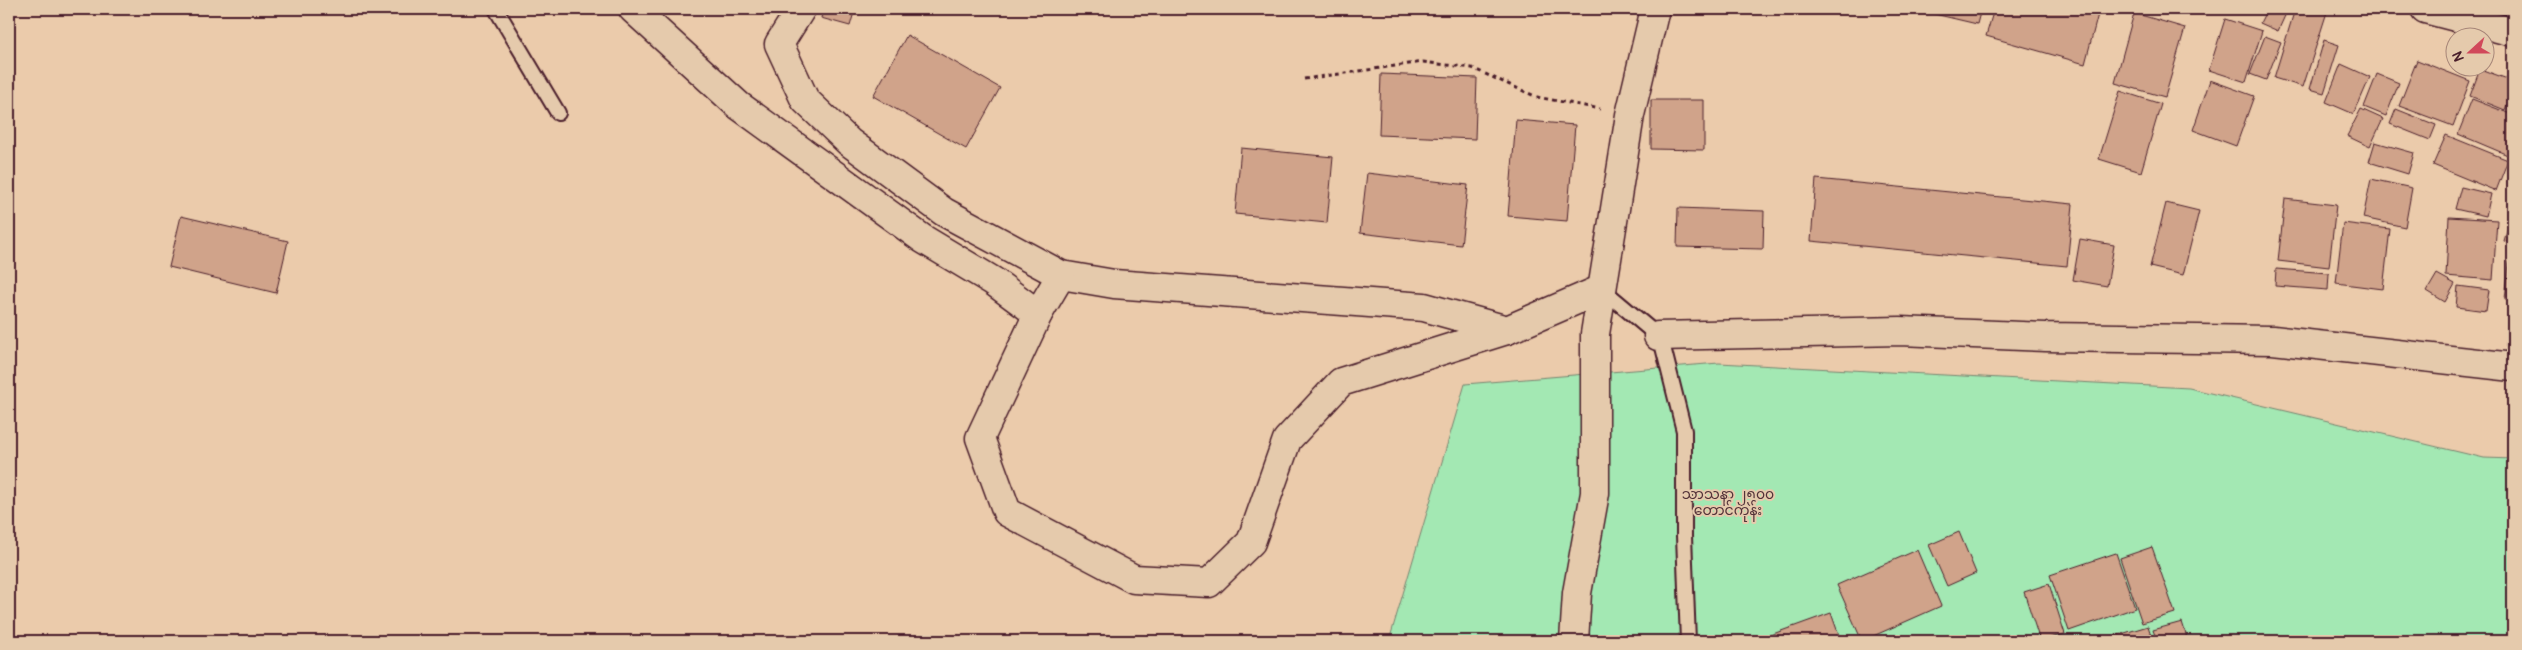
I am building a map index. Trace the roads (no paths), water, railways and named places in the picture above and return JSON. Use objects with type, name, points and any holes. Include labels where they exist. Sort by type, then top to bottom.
[{"type":"street","points":[[633,9],[738,105],[923,239],[993,281],[1038,314]]},
{"type":"street","points":[[801,9],[779,44],[805,100],[849,142],[944,212],[1061,275],[1114,284],[1424,307],[1507,330]]},
{"type":"street","points":[[1574,641],[1577,593],[1595,493],[1595,334],[1630,115],[1655,9]]},
{"type":"street","points":[[2425,9],[2513,32]]},
{"type":"street","points":[[1061,275],[1038,314],[980,438],[1007,512],[1134,580],[1209,584],[1251,542],[1287,440],[1341,382],[1507,330],[1602,289]]},
{"type":"street","points":[[1658,336],[1900,331],[2046,337],[2274,340],[2513,367]]},
{"type":"lane","points":[[496,9],[558,113]]},
{"type":"lane","points":[[1602,289],[1658,336],[1663,347],[1684,431],[1684,536],[1688,641]]},
{"type":"park label","name":"သာသနာ ၂၅၀၀ တောင်ကုန်း","points":[[1728,502]]}]
